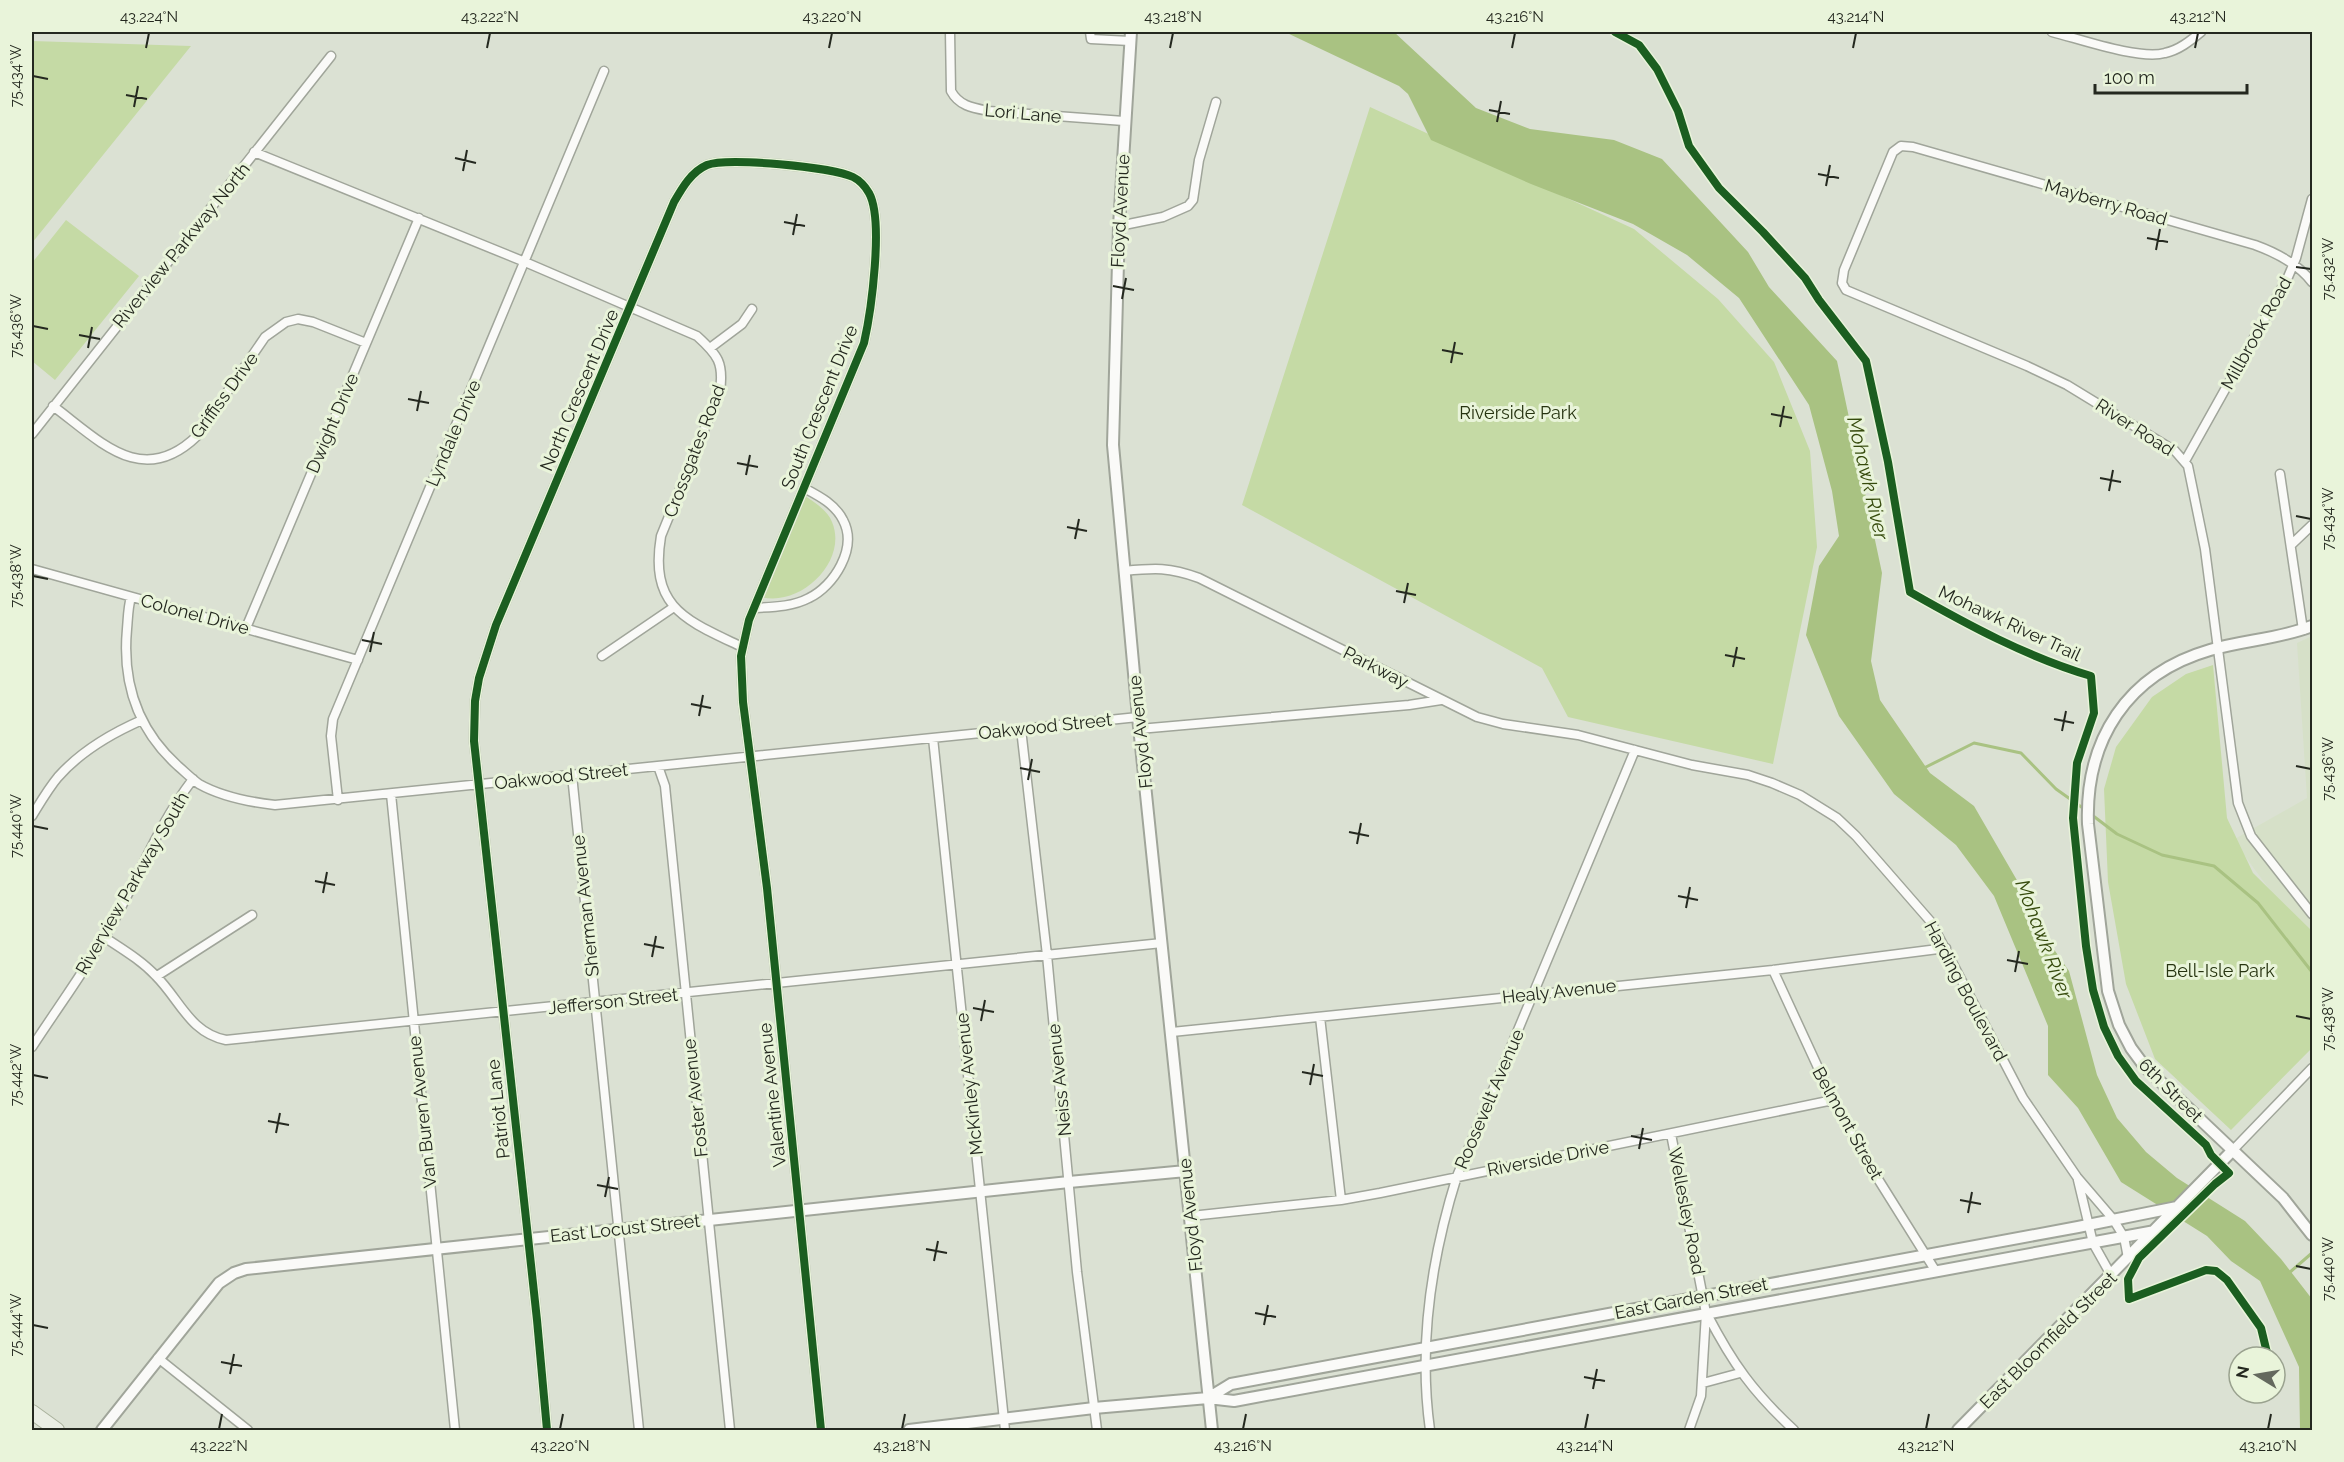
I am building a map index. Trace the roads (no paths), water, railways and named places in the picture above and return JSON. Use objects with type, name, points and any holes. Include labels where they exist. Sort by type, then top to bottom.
[{"type":"main road","points":[[32,1412],[57,1431]]},
{"type":"street","name":"Lori Lane","points":[[950,32],[951,91],[955,98],[967,106],[989,111],[1124,121]]},
{"type":"street","points":[[1090,32],[1091,39],[1130,36]]},
{"type":"street","points":[[2052,32],[2148,55],[2165,53],[2184,45],[2200,32]]},
{"type":"street","name":"Floyd Avenue","points":[[1130,36],[1119,226],[1113,438],[1139,729],[1212,1431]]},
{"type":"street","name":"Riverview Parkway North","points":[[32,434],[331,56]]},
{"type":"street","name":"Lyndale Drive","points":[[338,800],[331,736],[333,718],[604,71]]},
{"type":"street","points":[[1119,226],[1163,217],[1182,210],[1193,200],[1199,160],[1216,102]]},
{"type":"street","name":"Mayberry Road","points":[[1893,152],[1901,146],[1913,147],[2255,244],[2293,264],[2313,282]]},
{"type":"street","points":[[255,152],[525,262],[697,336],[710,348],[742,324],[752,309]]},
{"type":"street","name":"River Road","points":[[1893,152],[1844,270],[1842,284],[1846,290],[2067,385],[2175,451],[2185,461],[2188,466],[2205,549],[2238,802],[2251,836],[2313,914]]},
{"type":"street","name":"North Crescent Drive","points":[[480,784],[474,741],[475,701],[479,678],[496,625],[674,202],[687,181],[706,165],[736,162],[833,170],[856,179]]},
{"type":"street","name":"South Crescent Drive","points":[[742,646],[754,608],[858,361],[870,315],[874,274],[874,210],[869,194],[856,179]]},
{"type":"street","name":"Millbrook Road","points":[[2185,461],[2293,264],[2313,199]]},
{"type":"street","name":"Dwight Drive","points":[[246,628],[419,218]]},
{"type":"street","name":"Griffiss Drive","points":[[53,406],[113,451],[139,459],[166,457],[183,450],[197,436],[265,337],[286,322],[298,319],[313,322],[366,343]]},
{"type":"street","name":"Crossgates Road","points":[[710,348],[719,360],[722,374],[720,391],[661,536],[658,554],[660,576],[665,594],[674,607],[692,623],[742,646]]},
{"type":"street","points":[[2280,474],[2290,545],[2308,628]]},
{"type":"street","points":[[754,608],[784,606],[803,601],[827,586],[838,572],[848,535],[844,521],[834,507],[804,488]]},
{"type":"street","points":[[2290,545],[2313,525]]},
{"type":"street","name":"Parkway","points":[[1124,572],[1160,568],[1177,570],[1199,578],[1477,717],[1503,724],[1578,735],[1635,750]]},
{"type":"street","name":"Colonel Drive","points":[[32,569],[358,660]]},
{"type":"street","name":"Oakwood Street","points":[[131,597],[125,663],[130,689],[150,736],[166,755],[194,779],[223,794],[250,802],[275,805],[1138,717]]},
{"type":"street","points":[[603,656],[674,607]]},
{"type":"street","name":"6th Street","points":[[2308,628],[2277,638],[2218,648],[2188,658],[2161,672],[2141,687],[2122,707],[2096,753],[2087,801],[2108,991],[2119,1024],[2131,1048],[2145,1067],[2283,1198],[2312,1234]]},
{"type":"street","points":[[742,646],[743,702],[751,757]]},
{"type":"street","name":"Oakwood Street","points":[[1139,729],[1409,705],[1442,700]]},
{"type":"street","points":[[32,816],[57,778],[81,755],[107,737],[142,720]]},
{"type":"street","name":"Neiss Avenue","points":[[1021,729],[1097,1431]]},
{"type":"street","name":"McKinley Avenue","points":[[933,738],[1005,1431]]},
{"type":"street","name":"Harding Boulevard","points":[[1635,750],[1692,765],[1748,775],[1772,783],[1800,795],[1837,818],[1856,836],[1918,905],[1946,948],[2023,1098],[2077,1177],[2113,1219],[2124,1237],[2128,1258]]},
{"type":"street","name":"Roosevelt Avenue","points":[[1430,1431],[1424,1367],[1425,1348],[1435,1261],[1443,1221],[1457,1176],[1635,750]]},
{"type":"street","name":"Valentine Avenue","points":[[751,757],[821,1431]]},
{"type":"street","name":"Foster Avenue","points":[[658,766],[665,786],[730,1431]]},
{"type":"street","name":"Sherman Avenue","points":[[572,775],[639,1431]]},
{"type":"street","name":"Riverview Parkway South","points":[[32,1047],[104,938],[158,832],[176,801],[194,779]]},
{"type":"street","name":"Patriot Lane","points":[[480,784],[537,1320],[546,1431]]},
{"type":"street","name":"Van Buren Avenue","points":[[391,794],[455,1431]]},
{"type":"street","points":[[158,976],[252,915]]},
{"type":"street","name":"Jefferson Street","points":[[104,938],[137,959],[158,976],[194,1023],[212,1037],[226,1040],[1162,943]]},
{"type":"street","name":"Healy Avenue","points":[[1172,1032],[1773,970],[1946,948]]},
{"type":"street","name":"Belmont Street","points":[[1773,970],[1833,1100],[1868,1163],[1935,1270]]},
{"type":"street","points":[[1320,1017],[1341,1200]]},
{"type":"street","name":"East Bloomfield Street","points":[[1958,1431],[2313,1068]]},
{"type":"street","name":"Riverside Drive","points":[[1191,1216],[1341,1200],[1833,1100]]},
{"type":"street","name":"Wellesley Road","points":[[1671,1134],[1706,1313],[1703,1383],[1689,1431]]},
{"type":"street","name":"East Locust Street","points":[[102,1431],[213,1290],[234,1274],[265,1267],[527,1238],[1186,1171]]},
{"type":"street","name":"Harding Boulevard","points":[[2077,1177],[2093,1243],[2111,1275]]},
{"type":"street","name":"East Garden Street","points":[[1208,1398],[1231,1384],[2177,1207]]},
{"type":"street","name":"East Garden Street","points":[[909,1431],[1094,1408],[1208,1398],[1234,1401],[2155,1231]]},
{"type":"street","points":[[1706,1313],[1740,1373],[1794,1431]]},
{"type":"street","points":[[158,1358],[249,1431]]},
{"type":"street","points":[[1703,1383],[1740,1373]]},
{"type":"street","points":[[978,1431],[987,1420]]},
{"type":"water","name":"Mohawk River","points":[[1285,32],[1394,32],[1476,108],[1530,129],[1614,140],[1662,159],[1748,252],[1769,287],[1837,361],[1882,573],[1871,661],[1880,700],[1930,773],[1974,806],[2029,901],[2046,938],[2069,971],[2097,1075],[2117,1118],[2146,1152],[2177,1178],[2245,1221],[2281,1259],[2312,1299],[2312,1430],[2300,1430],[2299,1367],[2260,1281],[2231,1261],[2207,1236],[2121,1182],[2078,1108],[2048,1075],[2048,1026],[1994,896],[1956,845],[1894,794],[1839,716],[1806,635],[1819,566],[1839,536],[1832,491],[1809,405],[1739,298],[1687,255],[1633,224],[1531,184],[1431,140],[1408,94],[1399,86]]},
{"type":"waterway","points":[[1922,769],[1974,743],[2021,753],[2056,789],[2087,811]]},
{"type":"waterway","points":[[2092,815],[2117,834],[2162,855],[2214,866],[2258,903],[2312,972]]},
{"type":"waterway","points":[[2289,1273],[2312,1253]]},
{"type":"park label","name":"Riverside Park","points":[[1518,412]]},
{"type":"park label","name":"Bell-Isle Park","points":[[2220,970]]}]
